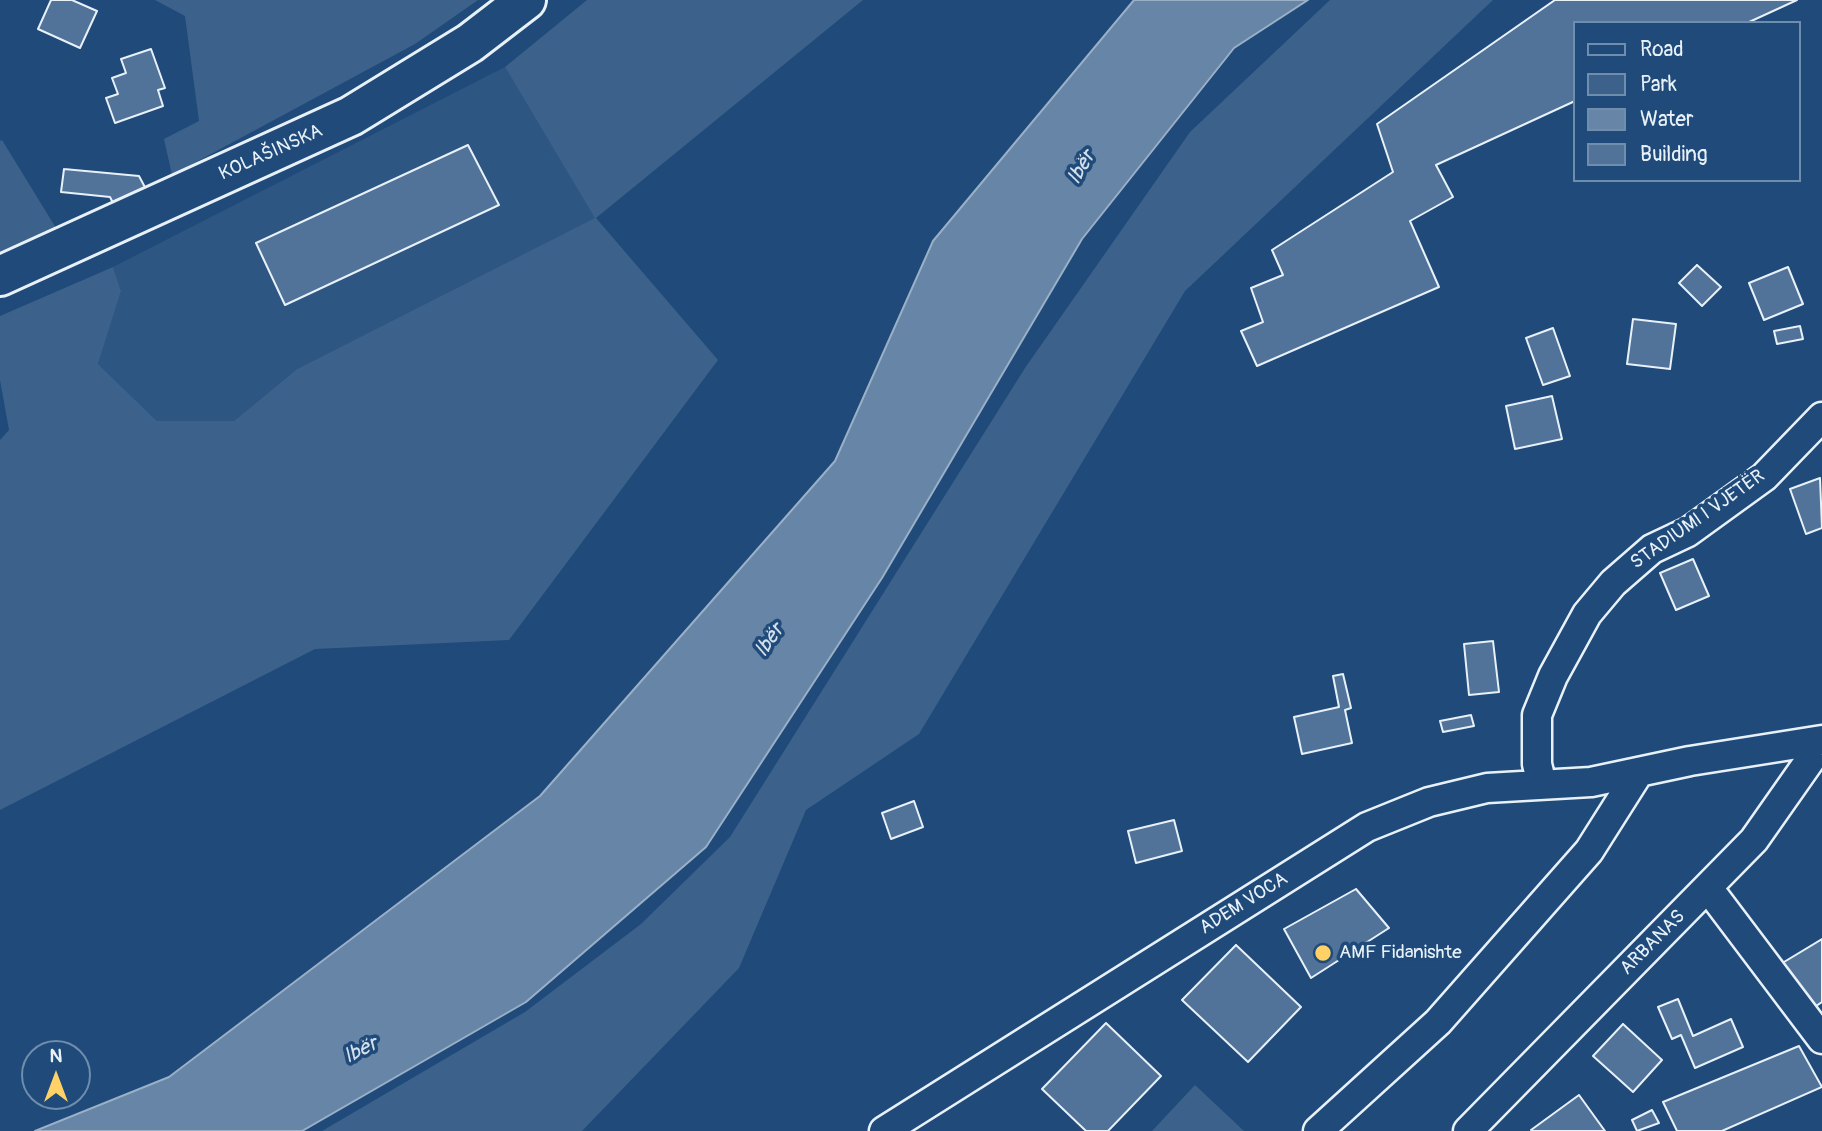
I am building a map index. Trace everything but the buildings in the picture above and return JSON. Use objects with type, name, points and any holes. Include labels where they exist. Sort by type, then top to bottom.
[{"type":"main road","name":"KOLAŠINSKA","points":[[0,276],[351,116],[470,43],[526,0]]},
{"type":"street","name":"STADIUMI I VJETËR","points":[[1542,785],[1537,764],[1537,715],[1553,676],[1587,614],[1613,583],[1652,550],[1688,532],[1763,477],[1822,418]]},
{"type":"street","name":"ADEM VOCA","points":[[884,1131],[1367,827],[1429,802],[1487,788],[1591,782],[1690,761],[1822,741]]},
{"type":"street","name":"ARBANAS","points":[[1468,1131],[1754,840],[1822,741]]},
{"type":"street","points":[[1318,1131],[1438,1022],[1589,851],[1639,772]]},
{"type":"street","points":[[1708,888],[1822,1039]]},
{"type":"shaded area","points":[[505,67],[596,218],[297,369],[234,421],[157,421],[98,364],[121,291],[113,267]]},
{"type":"green space","points":[[155,0],[478,0],[415,44],[172,175],[164,139],[199,121],[185,16]]},
{"type":"green space","points":[[587,0],[863,0],[596,218],[718,360],[509,640],[315,649],[0,810],[0,440],[9,430],[0,380],[0,316],[113,267],[121,291],[98,364],[157,421],[234,421],[297,369],[595,218],[505,67]]},
{"type":"green space","points":[[1330,0],[1493,0],[1185,291],[919,734],[806,810],[739,968],[582,1131],[322,1131],[525,1012],[641,924],[730,837],[1025,368],[1190,132]]},
{"type":"green space","points":[[2,140],[56,228],[0,254],[0,141]]},
{"type":"green space","points":[[1195,1085],[1244,1131],[1152,1131]]},
{"type":"water","name":"Ibër","points":[[1134,0],[1308,0],[1234,48],[1082,239],[882,578],[706,847],[526,1002],[302,1131],[35,1131],[169,1077],[540,796],[835,461],[933,241]]},
{"type":"place","name":"AMF Fidanishte","points":[[1323,953]]}]
